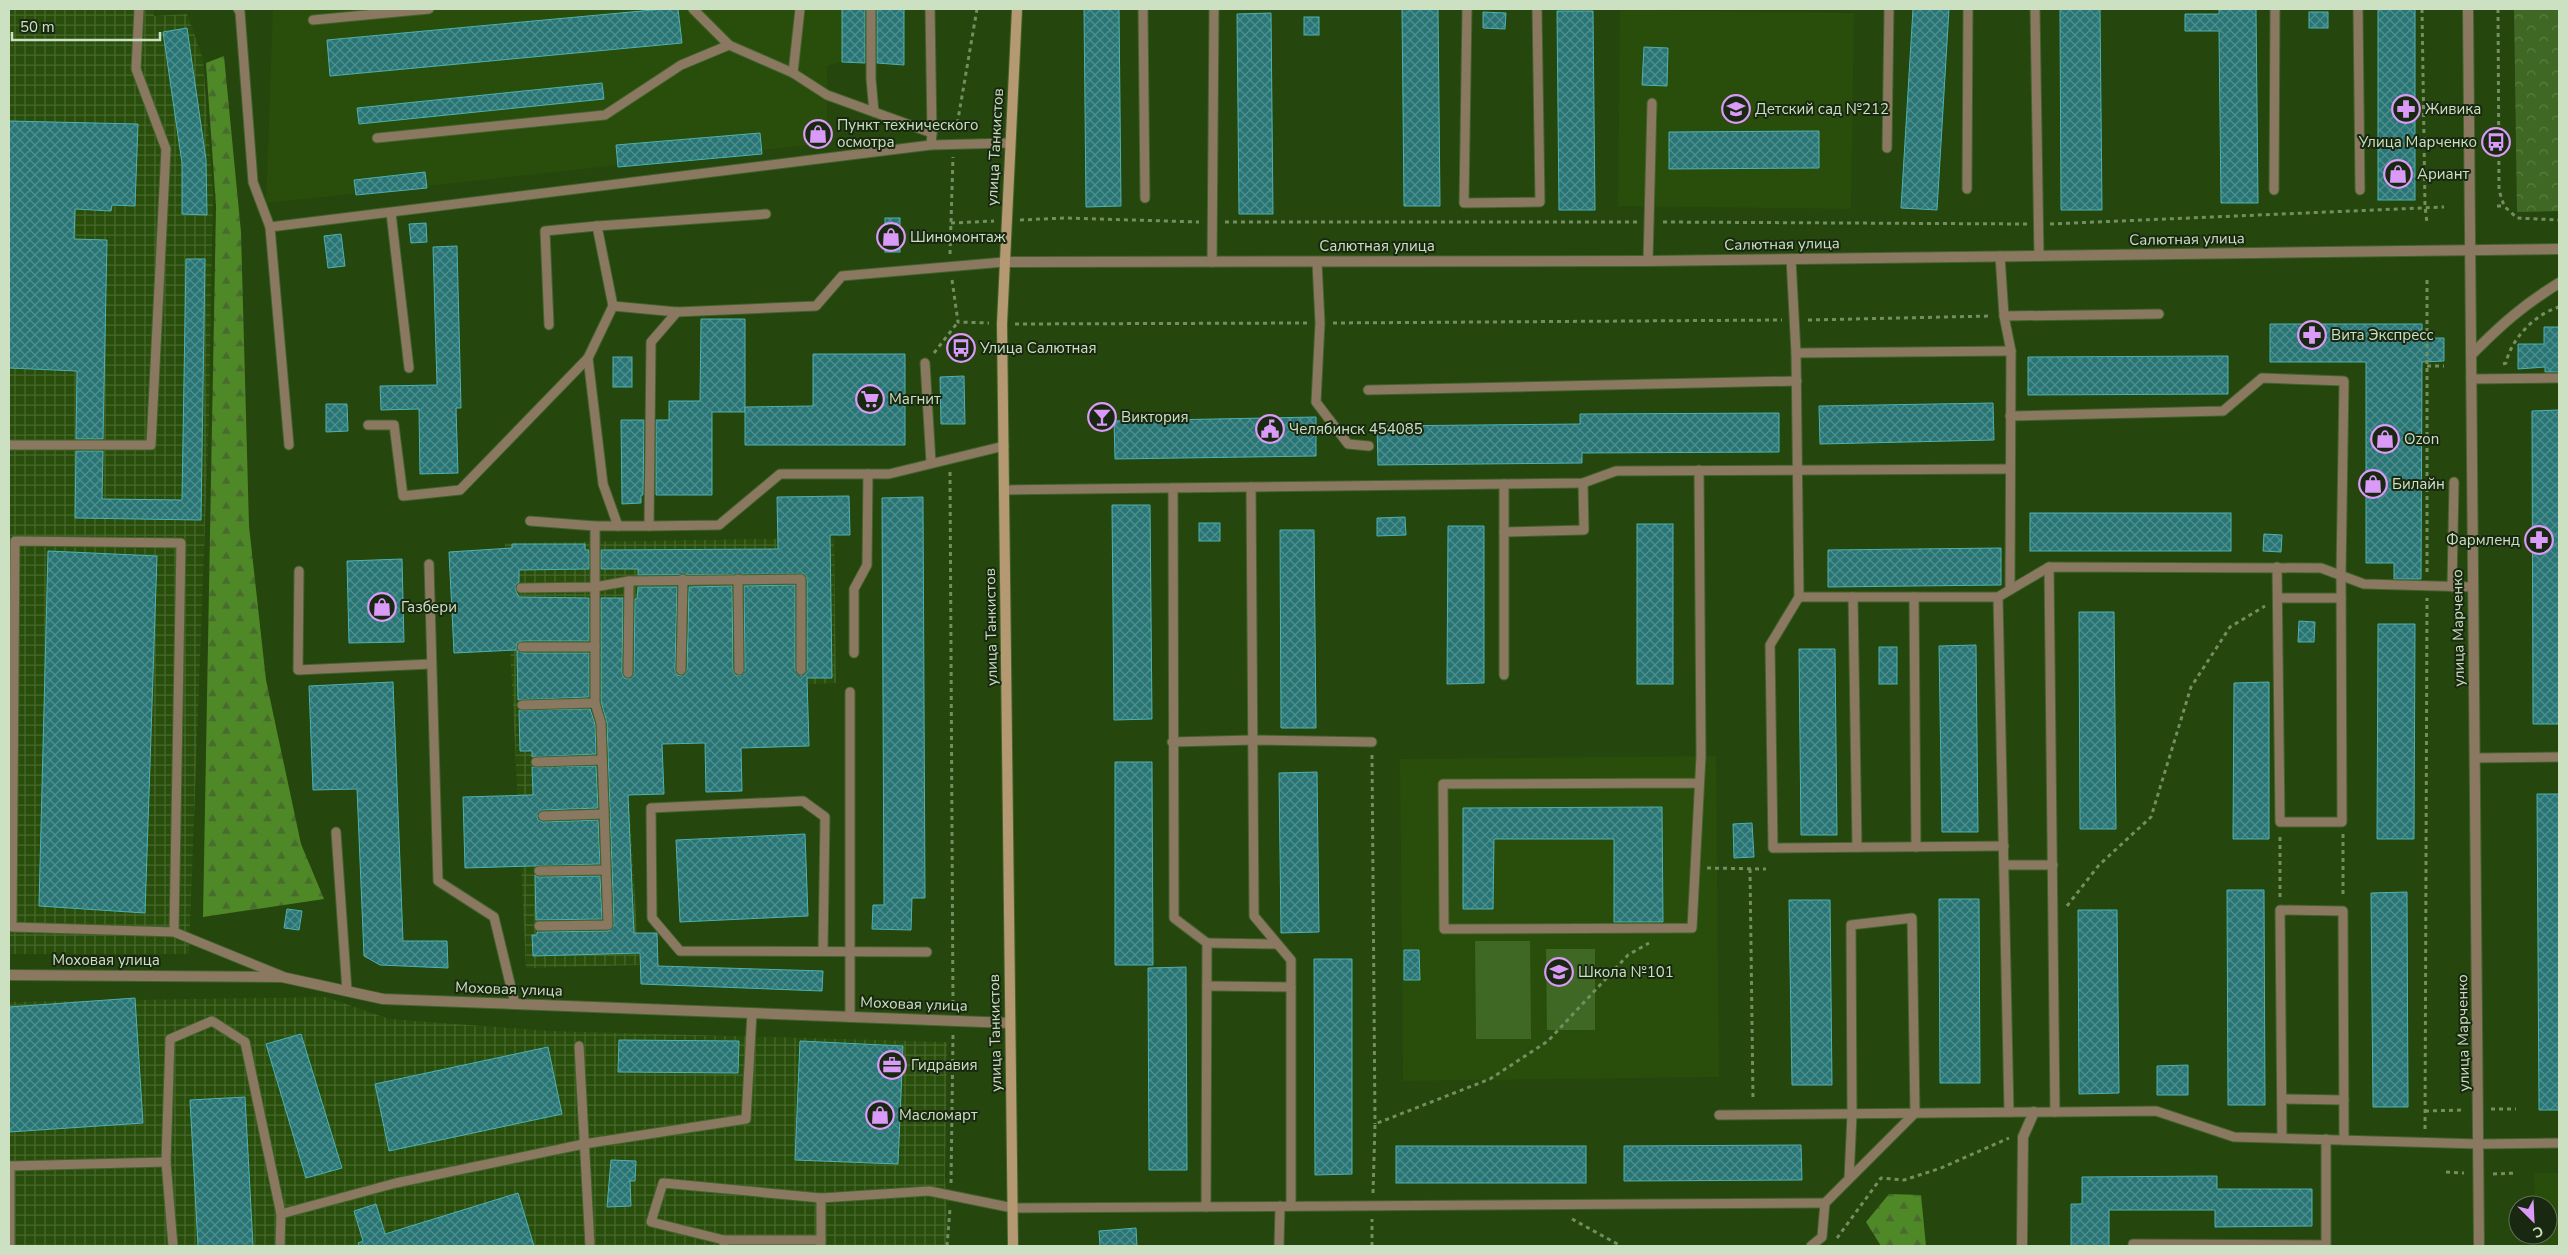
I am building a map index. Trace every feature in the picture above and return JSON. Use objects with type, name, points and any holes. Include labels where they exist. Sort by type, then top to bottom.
[{"type":"main road","name":"улица Танкистов","points":[[1013,1246],[1002,324],[1017,9]]},
{"type":"street","name":"улица Марченко","points":[[2468,9],[2480,1246]]},
{"type":"street","name":"Салютная улица","points":[[1004,262],[1648,261],[2559,249]]},
{"type":"street","points":[[2471,355],[2496,328],[2522,306],[2559,283]]},
{"type":"street","name":"Моховая улица","points":[[9,975],[282,977],[383,999],[1010,1023]]},
{"type":"street","points":[[2022,1246],[2022,1137],[2034,1112]]},
{"type":"lane","points":[[9,445],[151,445],[166,149],[136,69],[139,9]]},
{"type":"lane","points":[[238,9],[240,12],[254,182],[270,227],[290,445]]},
{"type":"lane","points":[[313,20],[429,9]]},
{"type":"lane","points":[[693,9],[729,45],[793,73],[827,95],[932,133]]},
{"type":"lane","points":[[793,73],[800,9]]},
{"type":"lane","points":[[871,9],[871,79],[874,112]]},
{"type":"lane","points":[[930,9],[931,145]]},
{"type":"lane","points":[[1143,9],[1145,198]]},
{"type":"lane","points":[[1212,262],[1214,9]]},
{"type":"lane","points":[[1467,9],[1464,203],[1540,202],[1537,9]]},
{"type":"lane","points":[[1887,148],[1889,9]]},
{"type":"lane","points":[[1967,189],[1968,9]]},
{"type":"lane","points":[[2035,9],[2039,256]]},
{"type":"lane","points":[[2274,190],[2275,9]]},
{"type":"lane","points":[[2358,9],[2360,190]]},
{"type":"lane","points":[[377,138],[605,115],[680,65],[729,45]]},
{"type":"lane","points":[[1648,261],[1652,103]]},
{"type":"lane","points":[[270,227],[931,145],[1010,143]]},
{"type":"lane","points":[[391,213],[409,368]]},
{"type":"lane","points":[[549,324],[545,231],[766,214]]},
{"type":"lane","points":[[368,425],[394,425],[403,496],[460,490],[588,358],[614,306],[597,226]]},
{"type":"lane","points":[[2000,256],[2004,316],[2011,351],[2009,469],[2010,589]]},
{"type":"lane","points":[[1792,259],[1797,381],[1799,597],[1770,645],[1773,848],[2004,846]]},
{"type":"lane","points":[[614,306],[677,312],[816,306],[842,276],[1004,262]]},
{"type":"lane","points":[[1317,262],[1320,323],[1316,402],[1348,444],[1369,446]]},
{"type":"lane","points":[[649,526],[651,342],[677,312]]},
{"type":"lane","points":[[2004,316],[2160,314]]},
{"type":"lane","points":[[1796,354],[2011,351]]},
{"type":"lane","points":[[588,358],[603,484],[618,526]]},
{"type":"lane","points":[[925,363],[931,464]]},
{"type":"lane","points":[[2010,416],[2223,412],[2262,378],[2344,381],[2341,575],[2342,822],[2280,822],[2277,567]]},
{"type":"lane","points":[[2471,379],[2559,378]]},
{"type":"lane","points":[[1368,390],[1797,381]]},
{"type":"lane","points":[[530,521],[595,526],[719,525],[780,474],[889,474],[1004,446]]},
{"type":"lane","points":[[1004,490],[1583,483],[1616,471],[2009,469]]},
{"type":"lane","points":[[1698,470],[1699,783],[1692,928],[1444,928],[1443,784],[1699,783]]},
{"type":"lane","points":[[854,653],[854,589],[867,565],[868,474]]},
{"type":"lane","points":[[2452,586],[2454,482]]},
{"type":"lane","points":[[1504,532],[1584,530],[1583,483]]},
{"type":"lane","points":[[1504,484],[1504,675]]},
{"type":"lane","points":[[1251,487],[1254,916],[1290,960],[1291,1206]]},
{"type":"lane","points":[[1173,488],[1172,742],[1174,918],[1207,944],[1277,944]]},
{"type":"lane","points":[[539,926],[608,925],[601,723],[595,704],[595,526]]},
{"type":"lane","points":[[174,932],[181,543],[15,541],[12,927],[174,932],[282,977]]},
{"type":"lane","points":[[429,564],[438,881],[494,917],[516,1004]]},
{"type":"lane","points":[[1799,597],[1998,597],[2049,567],[2320,568],[2364,584],[2473,587]]},
{"type":"lane","points":[[2049,567],[2055,1112]]},
{"type":"lane","points":[[298,570],[298,670],[431,664]]},
{"type":"lane","points":[[521,588],[595,587],[629,581],[683,579],[801,579],[801,670]]},
{"type":"lane","points":[[681,670],[683,579]]},
{"type":"lane","points":[[738,579],[739,670]]},
{"type":"lane","points":[[628,673],[629,581]]},
{"type":"lane","points":[[1853,597],[1857,847]]},
{"type":"lane","points":[[1914,597],[1916,847]]},
{"type":"lane","points":[[1998,597],[2009,1112]]},
{"type":"lane","points":[[2278,598],[2341,598]]},
{"type":"lane","points":[[522,648],[595,647]]},
{"type":"lane","points":[[850,692],[850,1017]]},
{"type":"lane","points":[[522,705],[595,704]]},
{"type":"lane","points":[[1172,742],[1253,740],[1372,742]]},
{"type":"lane","points":[[2475,758],[2559,756]]},
{"type":"lane","points":[[536,762],[602,760]]},
{"type":"lane","points":[[823,950],[825,817],[803,801],[651,808],[652,918],[680,951],[850,950],[927,952]]},
{"type":"lane","points":[[543,816],[604,814]]},
{"type":"lane","points":[[336,832],[347,991]]},
{"type":"lane","points":[[2004,866],[2053,865]]},
{"type":"lane","points":[[539,871],[606,870]]},
{"type":"lane","points":[[2282,1138],[2280,910],[2343,911],[2344,1140]]},
{"type":"lane","points":[[1811,1246],[1822,1237],[1825,1203],[1849,1179],[1915,1113],[1912,918],[1851,925],[1852,1114],[1849,1179]]},
{"type":"lane","points":[[1206,1207],[1207,944]]},
{"type":"lane","points":[[1207,986],[1291,987]]},
{"type":"lane","points":[[281,1214],[396,1183],[584,1144],[746,1119],[752,1013]]},
{"type":"lane","points":[[173,1246],[166,1162],[170,1039],[212,1021],[245,1042],[281,1214],[280,1246]]},
{"type":"lane","points":[[579,1046],[590,1246]]},
{"type":"lane","points":[[2282,1099],[2344,1100]]},
{"type":"lane","points":[[1719,1115],[2156,1111],[2234,1137],[2479,1144],[2559,1143]]},
{"type":"lane","points":[[2133,1246],[2133,1244],[2326,1245],[2326,1140]]},
{"type":"lane","points":[[10,1246],[9,1166],[166,1162]]},
{"type":"lane","points":[[821,1198],[821,1243],[724,1243],[651,1222],[663,1183],[821,1198],[929,1191],[1013,1208],[1825,1203]]},
{"type":"lane","points":[[1279,1246],[1280,1206]]},
{"type":"path","points":[[925,363],[958,322],[950,267],[953,145],[977,9]]},
{"type":"path","points":[[2422,9],[2425,206],[2428,223]]},
{"type":"path","points":[[2498,9],[2498,190],[2504,206],[2517,218],[2559,220]]},
{"type":"path","points":[[951,223],[1065,218],[1212,222],[2039,224],[2425,206],[2444,207]]},
{"type":"path","points":[[2497,206],[2504,206]]},
{"type":"path","points":[[2425,1142],[2427,280]]},
{"type":"path","points":[[2506,363],[2508,350],[2538,317],[2559,307]]},
{"type":"path","points":[[958,322],[1074,326],[1794,320],[2004,316]]},
{"type":"path","points":[[2427,366],[2444,366]]},
{"type":"path","points":[[947,1246],[950,1195],[953,1020],[949,459]]},
{"type":"path","points":[[2053,923],[2099,865],[2151,817],[2191,687],[2230,627],[2278,598]]},
{"type":"path","points":[[1372,742],[1375,1124],[1372,1246]]},
{"type":"path","points":[[2280,822],[2280,910]]},
{"type":"path","points":[[2342,822],[2343,911]]},
{"type":"path","points":[[1696,868],[1766,869]]},
{"type":"path","points":[[1750,869],[1753,1114]]},
{"type":"path","points":[[1375,1124],[1490,1079],[1540,1047],[1548,1041],[1628,955],[1650,942]]},
{"type":"path","points":[[1832,1244],[1881,1178],[1904,1180],[1940,1168],[2008,1138],[2022,1137]]},
{"type":"path","points":[[1548,1205],[1621,1246]]},
{"type":"shaded area","points":[[9,9],[154,9],[154,16],[187,14],[203,59],[213,193],[209,417],[189,954],[9,954]]},
{"type":"shaded area","points":[[273,9],[842,9],[842,62],[827,66],[827,143],[266,203]]},
{"type":"shaded area","name":"Детский сад №212","points":[[1620,10],[1854,13],[1851,209],[1618,206]]},
{"type":"shaded area","points":[[834,538],[836,683],[625,692],[639,965],[526,968],[505,543]]},
{"type":"shaded area","name":"Школа №101","points":[[1716,756],[1719,1077],[1403,1081],[1400,759]]},
{"type":"shaded area","points":[[326,997],[389,1019],[551,1031],[947,1042],[945,1176],[949,1246],[9,1246],[9,1002]]},
{"type":"shaded area","points":[[2534,1173],[2559,1173],[2559,1246],[2535,1246],[2558,1245],[2558,1195],[2535,1195]]},
{"type":"green space","points":[[2514,9],[2559,9],[2559,211],[2517,212]]},
{"type":"green space","points":[[224,56],[241,232],[249,526],[266,680],[301,844],[324,899],[203,917],[216,206],[206,63]]},
{"type":"green space","points":[[1475,941],[1530,941],[1531,1039],[1476,1039]]},
{"type":"green space","points":[[1546,949],[1595,949],[1595,1030],[1547,1030]]},
{"type":"green space","points":[[1889,1194],[1921,1195],[1926,1246],[1881,1246],[1866,1222]]},
{"type":"building","points":[[678,9],[682,43],[330,76],[327,40]]},
{"type":"building","points":[[842,9],[865,9],[865,63],[842,62]]},
{"type":"building","points":[[877,9],[904,9],[904,65],[877,63]]},
{"type":"building","points":[[1084,9],[1119,9],[1121,206],[1086,207]]},
{"type":"building","points":[[1402,9],[1438,9],[1440,206],[1404,206]]},
{"type":"building","points":[[1913,9],[1949,9],[1937,210],[1901,208]]},
{"type":"building","points":[[2060,9],[2100,9],[2102,210],[2061,210]]},
{"type":"building","points":[[2219,9],[2256,9],[2258,203],[2221,203],[2219,31],[2185,31],[2185,14],[2219,14]]},
{"type":"building","points":[[2378,9],[2415,9],[2415,200],[2378,200]]},
{"type":"building","points":[[1557,11],[1593,11],[1595,210],[1559,210]]},
{"type":"building","points":[[1483,12],[1506,13],[1505,29],[1483,28]]},
{"type":"building","points":[[2309,12],[2328,12],[2328,28],[2309,28]]},
{"type":"building","points":[[1271,13],[1273,214],[1239,214],[1237,14]]},
{"type":"building","points":[[1304,17],[1319,17],[1319,35],[1304,35]]},
{"type":"building","points":[[187,28],[206,160],[207,215],[182,214],[182,163],[163,32]]},
{"type":"building","points":[[1644,47],[1668,48],[1667,86],[1642,85]]},
{"type":"building","points":[[602,83],[604,99],[359,124],[357,108]]},
{"type":"building","points":[[9,121],[138,124],[135,206],[112,205],[111,211],[75,209],[74,239],[107,240],[103,439],[76,439],[77,371],[9,368]]},
{"type":"building","points":[[1819,131],[1819,168],[1669,169],[1669,132]]},
{"type":"building","points":[[760,133],[762,154],[618,167],[616,145]]},
{"type":"building","points":[[425,172],[427,188],[356,195],[354,180]]},
{"type":"building","points":[[885,218],[900,218],[900,252],[885,252]]},
{"type":"building","points":[[426,223],[427,242],[411,243],[409,224]]},
{"type":"building","points":[[341,234],[345,266],[328,268],[324,236]]},
{"type":"building","points":[[457,246],[461,408],[456,408],[458,473],[420,474],[419,409],[381,410],[380,386],[437,385],[433,247]]},
{"type":"building","points":[[186,259],[205,259],[201,520],[75,518],[76,451],[103,451],[102,499],[182,500]]},
{"type":"building","points":[[701,319],[745,319],[745,412],[712,412],[712,495],[656,495],[656,420],[669,420],[669,401],[700,401]]},
{"type":"building","points":[[2270,324],[2422,324],[2422,338],[2444,338],[2444,361],[2422,362],[2421,579],[2394,579],[2394,563],[2366,563],[2366,362],[2270,362]]},
{"type":"building","points":[[2544,327],[2559,327],[2559,372],[2545,372],[2545,367],[2518,369],[2518,344],[2544,344]]},
{"type":"building","points":[[813,354],[905,354],[905,445],[745,445],[745,407],[813,406]]},
{"type":"building","points":[[2228,356],[2228,394],[2028,395],[2028,357]]},
{"type":"building","points":[[613,357],[632,357],[632,387],[613,387]]},
{"type":"building","points":[[964,376],[965,424],[941,424],[940,377]]},
{"type":"building","points":[[1993,403],[1994,440],[1820,444],[1819,406]]},
{"type":"building","points":[[326,404],[347,404],[348,431],[326,432]]},
{"type":"building","points":[[2559,410],[2559,724],[2533,724],[2532,411]]},
{"type":"building","points":[[1779,413],[1779,452],[1582,453],[1582,463],[1378,465],[1377,426],[1580,424],[1580,414]]},
{"type":"building","points":[[1316,417],[1316,456],[1115,459],[1114,421]]},
{"type":"building","points":[[621,420],[644,420],[643,495],[641,495],[641,503],[622,504]]},
{"type":"building","points":[[849,496],[850,535],[830,535],[832,678],[807,678],[809,746],[741,748],[742,791],[706,792],[705,743],[662,744],[664,794],[628,795],[634,933],[657,933],[658,966],[823,971],[822,991],[641,984],[640,953],[533,956],[532,935],[537,935],[537,932],[608,931],[614,925],[607,723],[601,702],[601,598],[623,598],[622,673],[624,678],[628,679],[634,673],[635,599],[637,599],[638,587],[677,587],[675,670],[677,675],[681,676],[687,670],[689,587],[732,586],[733,670],[736,675],[740,676],[745,670],[744,586],[795,585],[795,670],[801,676],[807,670],[807,579],[804,574],[638,575],[638,569],[601,569],[601,550],[778,549],[777,497]]},
{"type":"building","points":[[923,497],[925,898],[912,898],[911,930],[872,929],[873,905],[884,905],[882,498]]},
{"type":"building","points":[[1112,505],[1150,505],[1152,719],[1114,720]]},
{"type":"building","points":[[2030,513],[2231,513],[2231,551],[2030,551]]},
{"type":"building","points":[[1405,517],[1406,535],[1377,536],[1377,518]]},
{"type":"building","points":[[1199,523],[1220,523],[1220,541],[1199,541]]},
{"type":"building","points":[[1637,524],[1673,524],[1673,684],[1637,684]]},
{"type":"building","points":[[1448,526],[1484,526],[1484,683],[1447,684]]},
{"type":"building","points":[[1280,530],[1314,530],[1316,728],[1281,728]]},
{"type":"building","points":[[2264,534],[2282,535],[2281,552],[2263,551]]},
{"type":"building","points":[[512,544],[585,544],[585,550],[589,550],[589,569],[519,570],[519,582],[515,589],[519,597],[589,598],[589,641],[522,641],[517,643],[516,650],[454,653],[449,552],[512,548]]},
{"type":"building","points":[[2001,548],[2001,585],[1828,587],[1828,550]]},
{"type":"building","points":[[48,551],[157,556],[145,913],[39,906]]},
{"type":"building","points":[[402,559],[404,642],[349,643],[347,561]]},
{"type":"building","points":[[2079,612],[2114,612],[2116,829],[2080,829]]},
{"type":"building","points":[[2299,621],[2315,622],[2314,642],[2298,642]]},
{"type":"building","points":[[2378,624],[2415,624],[2414,839],[2377,839]]},
{"type":"building","points":[[1976,645],[1978,832],[1942,832],[1939,646]]},
{"type":"building","points":[[1879,647],[1897,647],[1897,684],[1879,684]]},
{"type":"building","points":[[1799,649],[1835,649],[1837,835],[1801,835]]},
{"type":"building","points":[[517,650],[522,653],[589,653],[589,697],[518,700]]},
{"type":"building","points":[[393,682],[403,941],[447,941],[448,968],[380,965],[364,956],[357,789],[313,790],[309,686]]},
{"type":"building","points":[[2269,682],[2269,839],[2233,839],[2234,683]]},
{"type":"building","points":[[590,709],[595,724],[596,754],[532,757],[532,751],[520,751],[519,710]]},
{"type":"building","points":[[1115,762],[1152,762],[1153,965],[1115,965]]},
{"type":"building","points":[[596,766],[598,808],[543,810],[537,816],[538,820],[543,822],[598,820],[600,864],[465,868],[463,797],[533,795],[532,767]]},
{"type":"building","points":[[1317,772],[1319,932],[1281,933],[1279,773]]},
{"type":"building","points":[[2537,794],[2559,794],[2559,1110],[2539,1110]]},
{"type":"building","points":[[1662,807],[1663,922],[1614,922],[1614,839],[1494,839],[1493,909],[1463,909],[1463,808]]},
{"type":"building","points":[[1752,823],[1754,857],[1734,858],[1733,824]]},
{"type":"building","points":[[805,834],[808,916],[680,922],[676,840]]},
{"type":"building","points":[[535,875],[539,877],[600,876],[602,919],[536,920]]},
{"type":"building","points":[[2227,890],[2264,890],[2265,1105],[2228,1105]]},
{"type":"building","points":[[2407,892],[2408,1107],[2373,1107],[2371,893]]},
{"type":"building","points":[[1939,899],[1979,899],[1980,1083],[1940,1083]]},
{"type":"building","points":[[1789,900],[1830,900],[1832,1085],[1792,1085]]},
{"type":"building","points":[[287,909],[302,911],[299,930],[284,928]]},
{"type":"building","points":[[2078,910],[2117,910],[2119,1093],[2079,1094]]},
{"type":"building","points":[[1404,950],[1419,950],[1420,980],[1404,980]]},
{"type":"building","points":[[1314,959],[1352,959],[1352,1174],[1315,1175]]},
{"type":"building","points":[[1186,967],[1187,1170],[1149,1170],[1148,968]]},
{"type":"building","points":[[135,998],[143,1123],[9,1132],[9,1007]]},
{"type":"building","points":[[301,1034],[342,1168],[306,1178],[266,1044]]},
{"type":"building","points":[[619,1040],[739,1041],[738,1073],[618,1072]]},
{"type":"building","points":[[800,1041],[903,1046],[898,1164],[795,1160]]},
{"type":"building","points":[[548,1047],[562,1114],[389,1151],[375,1084]]},
{"type":"building","points":[[2188,1065],[2188,1095],[2157,1095],[2157,1066]]},
{"type":"building","points":[[245,1097],[253,1246],[198,1246],[190,1100]]},
{"type":"building","points":[[1801,1145],[1802,1180],[1624,1181],[1624,1146]]},
{"type":"building","points":[[1396,1146],[1586,1146],[1586,1183],[1396,1183]]},
{"type":"building","points":[[611,1160],[636,1161],[635,1181],[630,1181],[631,1206],[607,1207]]},
{"type":"building","points":[[2217,1176],[2217,1189],[2312,1189],[2312,1226],[2215,1227],[2215,1210],[2109,1210],[2109,1246],[2071,1246],[2071,1204],[2082,1204],[2082,1177]]},
{"type":"building","points":[[518,1193],[534,1246],[359,1246],[358,1243],[363,1241],[354,1211],[376,1204],[385,1234]]},
{"type":"building","points":[[1136,1228],[1137,1246],[1100,1246],[1099,1231]]},
{"type":"place","name":"Детский сад №212","points":[[1736,109]]},
{"type":"place","name":"Живика","points":[[2406,109]]},
{"type":"place","name":"Пункт технического осмотра","points":[[818,134]]},
{"type":"place","name":"Улица Марченко","points":[[2496,142]]},
{"type":"place","name":"Ариант","points":[[2398,174]]},
{"type":"place","name":"Шиномонтаж","points":[[891,237]]},
{"type":"place","name":"Вита Экспресс","points":[[2312,335]]},
{"type":"place","name":"Улица Салютная","points":[[961,348]]},
{"type":"place","name":"Магнит","points":[[870,399]]},
{"type":"place","name":"Виктория","points":[[1102,417]]},
{"type":"place","name":"Челябинск 454085","points":[[1270,429]]},
{"type":"place","name":"Ozon","points":[[2385,439]]},
{"type":"place","name":"Билайн","points":[[2373,484]]},
{"type":"place","name":"Фармленд","points":[[2539,540]]},
{"type":"place","name":"Газбери","points":[[382,607]]},
{"type":"place","name":"Школа №101","points":[[1559,972]]},
{"type":"place","name":"Гидравия","points":[[892,1065]]},
{"type":"place","name":"Масломарт","points":[[880,1115]]}]
